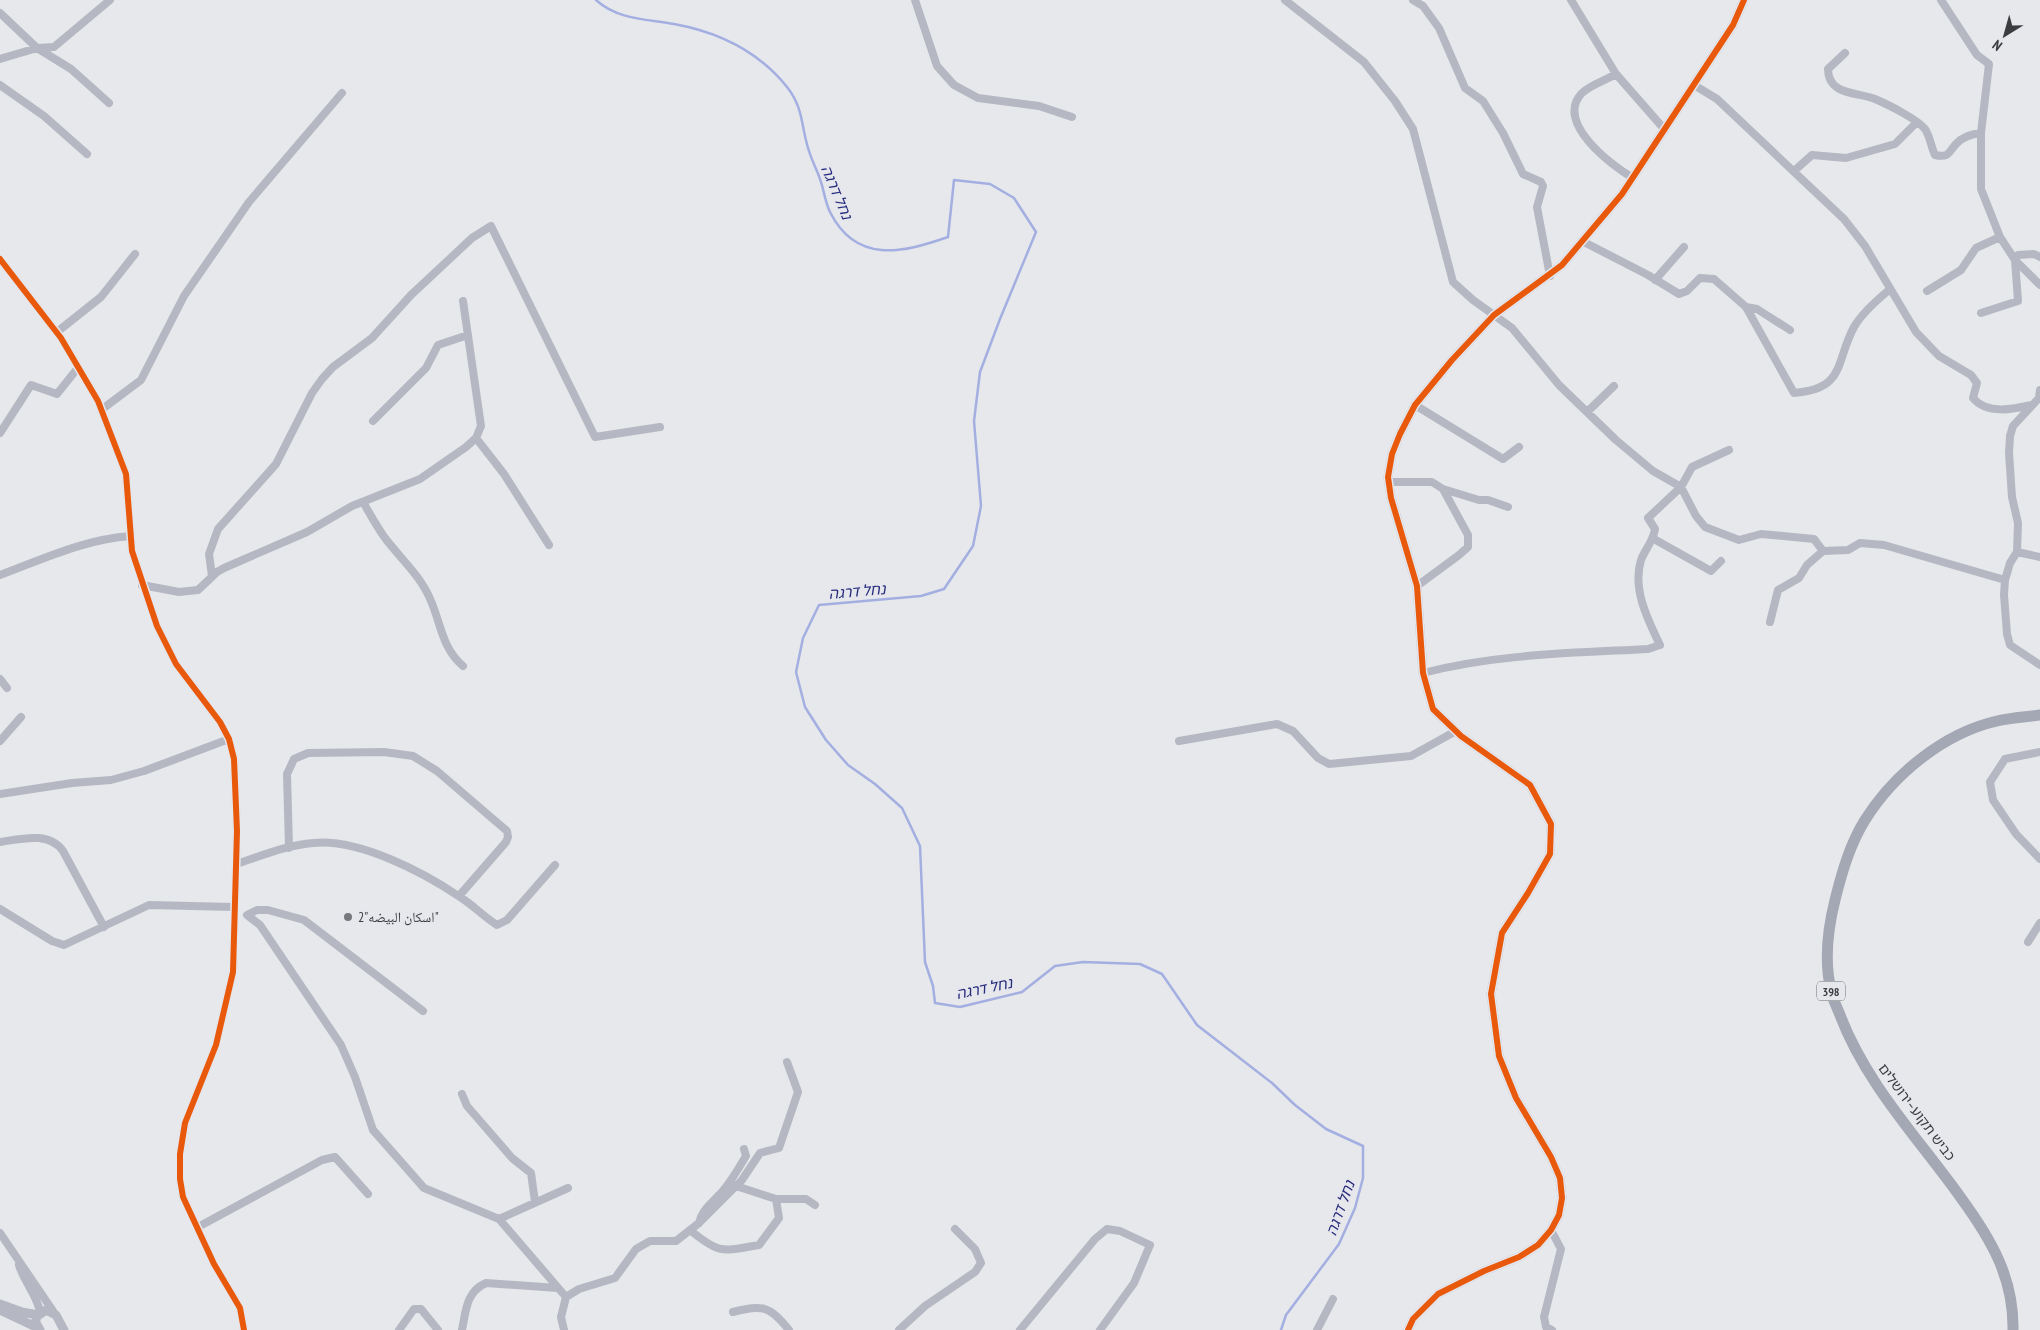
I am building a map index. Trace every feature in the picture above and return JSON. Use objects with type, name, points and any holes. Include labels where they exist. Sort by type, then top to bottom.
[{"type":"main road","name":"כביש תקוע–ירושלים","points":[[2013,1330],[2013,1314],[2005,1272],[1982,1226],[1888,1102],[1848,1037],[1830,990],[1828,950],[1832,914],[1844,866],[1858,832],[1880,797],[1910,766],[1949,740],[1996,721],[2040,715]]},
{"type":"street","points":[[0,58],[37,48],[54,46],[100,3],[110,0]]},
{"type":"street","points":[[915,0],[937,66],[954,85],[978,98],[1039,106],[1072,117]]},
{"type":"street","points":[[1285,0],[1364,62],[1395,101],[1413,129],[1450,275],[1461,289],[1512,328],[1553,378],[1586,412],[1638,459],[1681,487],[1696,516],[1705,527],[1739,540],[1761,534],[1814,539],[1824,551]]},
{"type":"street","points":[[1412,0],[1422,6],[1439,28],[1465,88],[1483,101],[1503,133],[1523,174],[1541,182],[1543,186],[1537,207],[1550,276]]},
{"type":"street","points":[[1572,0],[1616,74],[1665,130]]},
{"type":"street","points":[[1408,1330],[1413,1320],[1438,1294],[1484,1271],[1519,1258],[1538,1245],[1551,1230],[1559,1215],[1562,1198],[1560,1178],[1551,1156],[1516,1098],[1499,1056],[1491,994],[1502,932],[1528,893],[1550,854],[1552,824],[1530,785],[1456,731],[1433,708],[1423,673],[1417,586],[1390,498],[1389,482],[1392,454],[1415,405],[1452,360],[1494,315],[1550,276],[1582,242],[1633,178],[1733,25],[1744,0]]},
{"type":"street","points":[[1942,0],[1978,55],[1989,64],[1981,133],[1981,189],[2000,237],[2015,260],[2040,286]]},
{"type":"street","points":[[0,12],[37,48],[71,69],[109,103]]},
{"type":"street","points":[[1845,53],[1828,69],[1828,78],[1832,85],[1839,90],[1875,99],[1898,110],[1925,130],[1935,155],[1944,157],[1951,154],[1956,144],[1969,134],[1981,133]]},
{"type":"street","points":[[1616,74],[1583,92],[1574,104],[1573,114],[1577,124],[1603,158],[1633,178]]},
{"type":"street","points":[[0,85],[44,116],[88,154]]},
{"type":"street","points":[[1694,85],[1718,99],[1844,219],[1865,246],[1889,290],[1916,332],[1939,356],[1971,375],[1977,383],[1972,398],[1976,403],[1988,408],[1999,409],[2032,405]]},
{"type":"street","points":[[101,410],[142,380],[184,296],[249,202],[342,93]]},
{"type":"street","points":[[1794,171],[1812,155],[1846,158],[1895,144],[1916,123]]},
{"type":"street","points":[[212,576],[209,554],[218,529],[276,464],[312,393],[322,379],[333,367],[372,338],[411,295],[472,238],[491,226],[595,437],[660,427]]},
{"type":"street","points":[[1927,291],[1961,270],[1976,248],[2000,237]]},
{"type":"street","points":[[1582,242],[1678,294],[1686,291],[1700,278],[1714,278],[1746,307],[1794,393],[1818,390],[1836,373],[1854,327],[1878,299],[1889,290]]},
{"type":"street","points":[[1655,280],[1684,246]]},
{"type":"street","points":[[58,332],[101,297],[136,254]]},
{"type":"street","points":[[1981,313],[2018,301],[2015,260],[2018,254],[2034,254],[2040,257]]},
{"type":"street","points":[[0,259],[58,332],[101,410],[126,474],[135,566],[166,647],[189,682],[220,722],[229,739],[237,780],[234,907],[235,953],[228,996],[212,1056],[185,1123],[180,1154],[183,1197],[214,1264],[240,1308],[244,1330]]},
{"type":"street","points":[[142,585],[189,592],[204,586],[212,576],[224,568],[301,535],[352,506],[420,479],[454,457],[476,438],[482,426],[463,302]]},
{"type":"street","points":[[1746,307],[1757,309],[1790,330]]},
{"type":"street","points":[[373,422],[426,368],[438,345],[468,335]]},
{"type":"street","points":[[0,433],[31,385],[57,394],[78,369]]},
{"type":"street","points":[[1586,412],[1614,386]]},
{"type":"street","points":[[2040,390],[2039,398],[2013,426],[2010,436],[2009,454],[2012,497],[2018,523],[2017,552],[2010,563],[2005,580],[2007,634],[2010,645],[2040,665]]},
{"type":"street","points":[[1415,405],[1503,459],[1519,447]]},
{"type":"street","points":[[476,438],[504,474],[549,545]]},
{"type":"street","points":[[1423,673],[1446,667],[1527,655],[1648,649],[1660,645],[1644,612],[1638,571],[1644,552],[1654,539],[1656,529],[1648,518],[1681,487],[1692,467],[1729,450]]},
{"type":"street","points":[[1389,482],[1432,482],[1443,490],[1479,500],[1488,500],[1508,507]]},
{"type":"street","points":[[1417,586],[1459,555],[1468,546],[1468,534],[1443,490]]},
{"type":"street","points":[[363,502],[385,538],[408,564],[425,588],[446,645],[454,658],[462,666]]},
{"type":"street","points":[[0,575],[86,543],[108,537],[131,536]]},
{"type":"street","points":[[1654,539],[1711,571],[1721,560]]},
{"type":"street","points":[[1770,622],[1778,590],[1799,578],[1807,565],[1824,551],[1848,550],[1860,543],[1884,544],[2005,580]]},
{"type":"street","points":[[2017,552],[2040,557]]},
{"type":"street","points":[[0,679],[7,688]]},
{"type":"street","points":[[0,740],[21,717]]},
{"type":"street","points":[[1179,741],[1277,724],[1293,731],[1318,758],[1329,764],[1411,756],[1456,731]]},
{"type":"street","points":[[0,794],[72,783],[111,780],[144,771],[229,739]]},
{"type":"street","points":[[289,848],[287,774],[294,759],[308,753],[384,752],[413,756],[437,771],[507,831],[508,837],[506,842],[459,896]]},
{"type":"street","points":[[2040,752],[2005,759],[1990,782],[1992,800],[2016,834],[2040,859]]},
{"type":"street","points":[[0,842],[29,838],[56,843],[63,851],[104,927]]},
{"type":"street","points":[[236,864],[315,842],[352,845],[388,858],[459,896],[497,924],[503,924],[555,865]]},
{"type":"street","points":[[0,909],[61,945],[75,942],[149,905],[234,907]]},
{"type":"street","points":[[423,1011],[304,920],[268,910],[257,910],[247,915],[260,925],[341,1046],[356,1077],[373,1130],[424,1188],[499,1220],[566,1298]]},
{"type":"street","points":[[2028,942],[2040,923]]},
{"type":"street","points":[[564,1330],[561,1317],[566,1298],[579,1289],[615,1278],[636,1249],[650,1240],[676,1241],[699,1223],[736,1186],[760,1153],[779,1148],[798,1092],[787,1062]]},
{"type":"street","points":[[462,1094],[467,1106],[512,1158],[531,1173],[535,1202]]},
{"type":"street","points":[[699,1223],[702,1212],[720,1195],[746,1156],[744,1149]]},
{"type":"street","points":[[198,1227],[322,1160],[335,1157],[368,1194]]},
{"type":"street","points":[[736,1186],[776,1199],[806,1199],[815,1205]]},
{"type":"street","points":[[499,1220],[568,1188]]},
{"type":"street","points":[[690,1230],[708,1245],[717,1249],[728,1251],[759,1245],[779,1218],[776,1199]]},
{"type":"street","points":[[899,1330],[925,1306],[975,1272],[982,1263],[975,1249],[955,1228]]},
{"type":"street","points":[[1020,1330],[1088,1247],[1107,1229],[1120,1231],[1150,1245],[1134,1283],[1100,1330]]},
{"type":"street","points":[[1551,1230],[1561,1248],[1544,1317],[1546,1328],[1552,1330]]},
{"type":"street","points":[[0,1233],[53,1311],[56,1326],[64,1330]]},
{"type":"street","points":[[18,1261],[23,1277],[37,1301],[39,1313],[36,1323],[40,1330]]},
{"type":"street","points":[[462,1330],[469,1298],[476,1288],[486,1283],[558,1288]]},
{"type":"street","points":[[1318,1330],[1333,1299]]},
{"type":"street","points":[[0,1304],[22,1312],[39,1313],[46,1310],[53,1311]]},
{"type":"street","points":[[733,1312],[758,1306],[777,1314],[789,1330]]},
{"type":"street","points":[[399,1330],[414,1309],[421,1309],[438,1330]]},
{"type":"street","points":[[0,1310],[40,1330]]},
{"type":"waterway","name":"נחל דרגה","points":[[596,0],[605,7],[623,15],[674,24],[722,38],[751,54],[776,75],[787,87],[799,110],[806,143],[830,212],[841,229],[853,240],[867,247],[881,250],[897,250],[931,243],[948,237],[954,180],[990,184],[1014,198],[1036,232],[980,372],[974,421],[981,506],[973,546],[944,589],[921,596],[819,605],[803,638],[796,672],[805,707],[826,740],[848,765],[875,784],[902,808],[920,846],[925,962],[933,986],[935,1003],[960,1007],[1022,992],[1055,966],[1083,962],[1140,964],[1162,974],[1197,1025],[1272,1083],[1295,1105],[1326,1129],[1363,1146],[1363,1178],[1355,1208],[1339,1244],[1286,1315],[1281,1330]]},
{"type":"cycle path","points":[[1408,1330],[1413,1319],[1438,1294],[1484,1271],[1519,1257],[1538,1245],[1551,1230],[1559,1215],[1562,1198],[1560,1178],[1551,1157],[1516,1098],[1499,1056],[1491,994],[1502,933],[1550,854],[1551,824],[1530,785],[1461,736],[1433,709],[1423,673],[1417,586],[1391,498],[1388,477],[1392,454],[1415,405],[1452,360],[1494,315],[1562,265],[1622,194],[1733,25],[1744,0]]},
{"type":"cycle path","points":[[0,259],[61,338],[98,401],[126,474],[132,551],[157,626],[176,664],[220,722],[229,739],[234,759],[237,831],[233,972],[216,1045],[185,1123],[180,1154],[180,1179],[183,1197],[214,1264],[240,1308],[244,1330]]},
{"type":"place","name":"اسكان البيضه\"2\"","points":[[348,917]]}]
